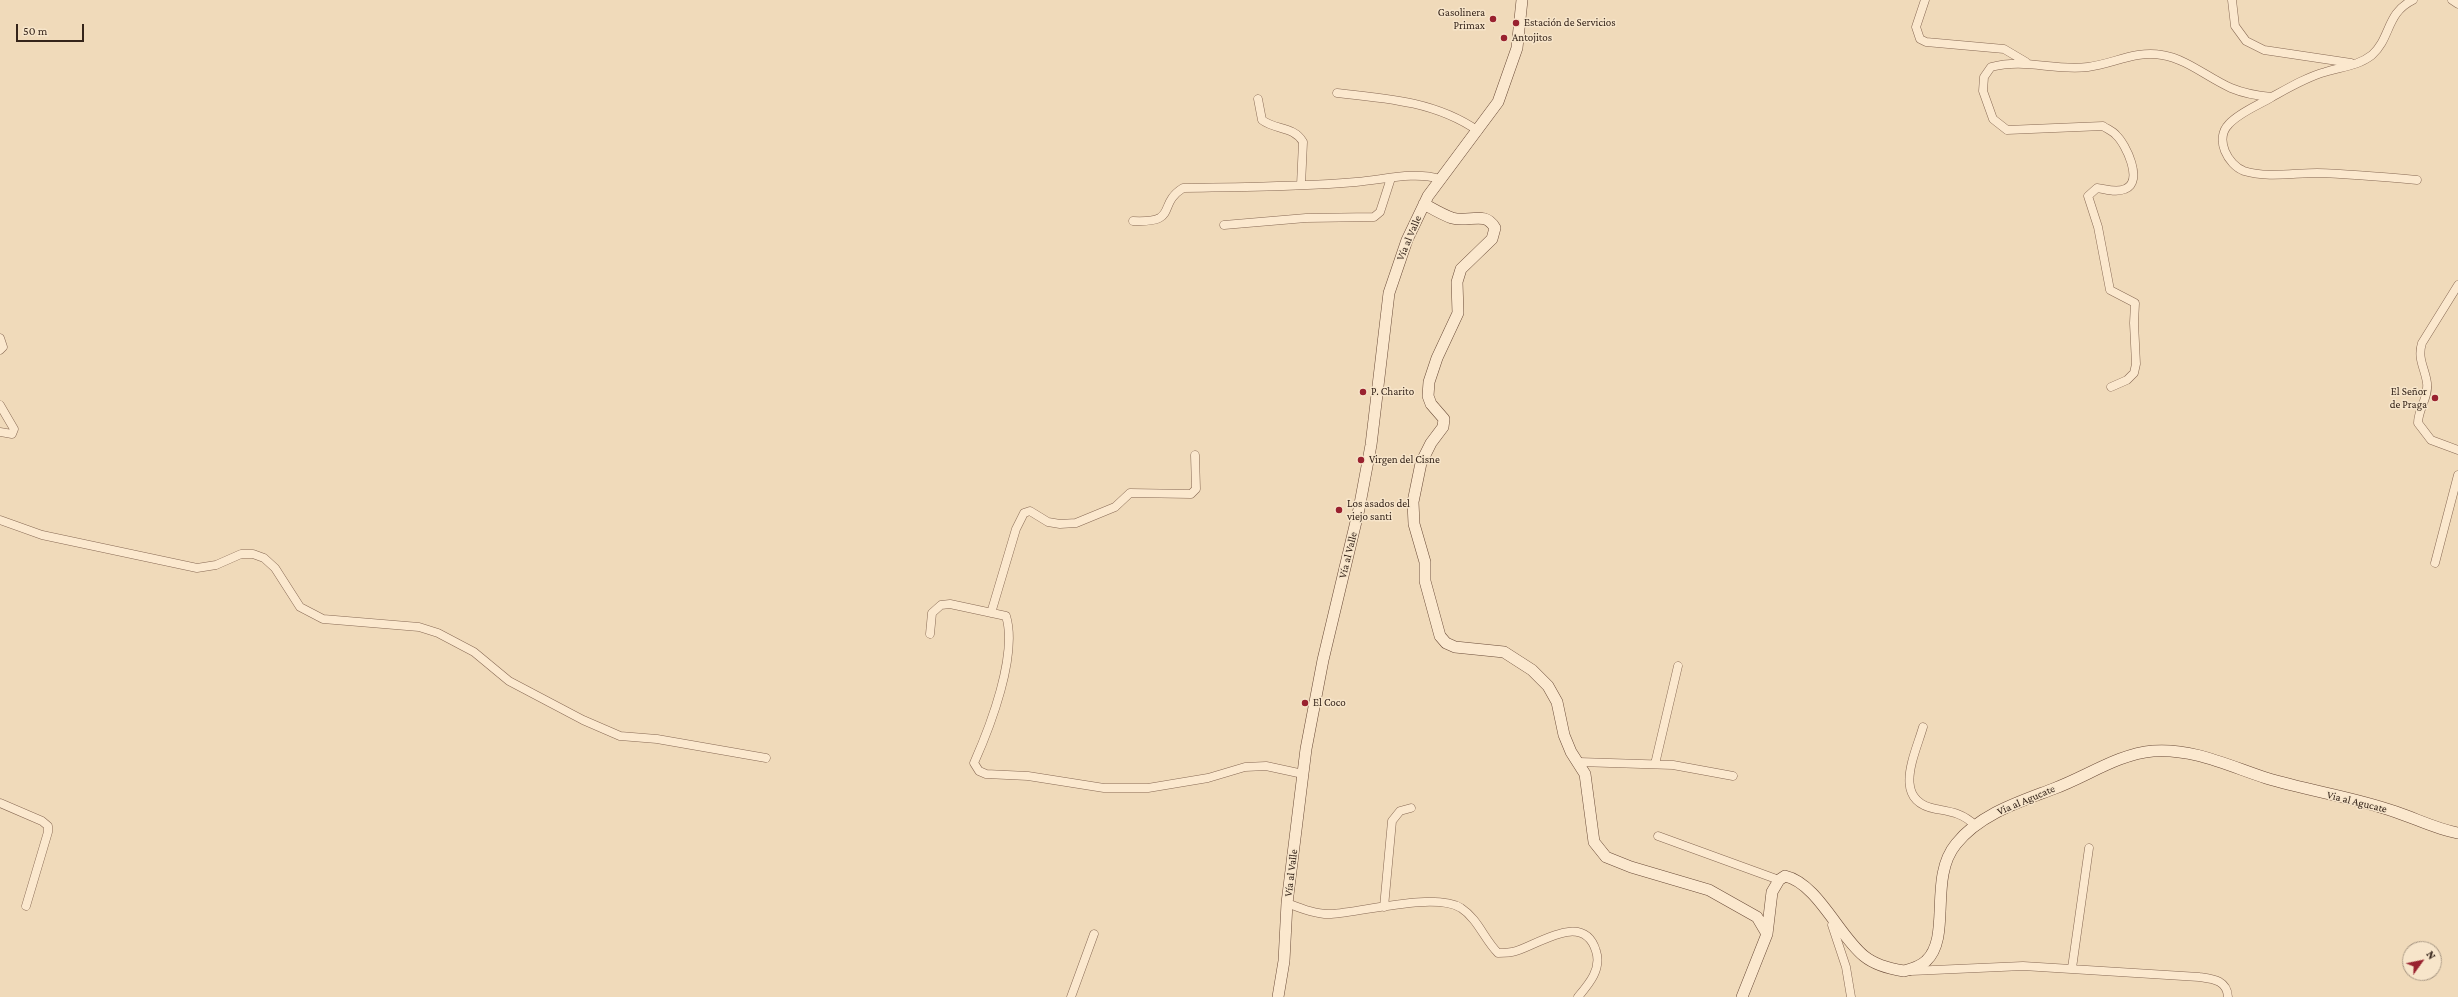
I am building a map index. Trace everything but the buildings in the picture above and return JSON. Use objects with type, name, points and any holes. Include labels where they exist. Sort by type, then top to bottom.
[{"type":"street","name":"Vía al Valle","points":[[1278,997],[1284,961],[1287,903],[1303,774],[1322,660],[1359,510],[1368,459],[1389,293],[1407,240],[1424,204],[1440,179],[1478,131],[1498,102],[1511,69],[1517,48],[1522,0]]},
{"type":"street","points":[[1925,0],[1916,27],[1920,38],[1926,42],[2004,49],[2026,62],[2045,67],[2089,67],[2140,54],[2163,55],[2181,61],[2231,88],[2272,96]]},
{"type":"street","points":[[2232,0],[2235,26],[2246,41],[2264,50],[2358,64]]},
{"type":"street","points":[[2413,0],[2402,6],[2392,18],[2380,46],[2358,64],[2325,72],[2299,82],[2272,96],[2228,124],[2223,134],[2223,146],[2232,164],[2236,167],[2267,174],[2319,173],[2417,180]]},
{"type":"street","points":[[2452,0],[2458,4]]},
{"type":"street","points":[[2026,62],[1991,67],[1984,77],[1983,90],[1993,119],[2007,130],[2103,126],[2116,134],[2128,153],[2134,178],[2131,186],[2124,190],[2112,191],[2097,188],[2088,196],[2098,227],[2110,290],[2135,303],[2134,323],[2136,364],[2134,374],[2127,380],[2111,387]]},
{"type":"street","points":[[1337,93],[1391,99],[1436,109],[1478,131]]},
{"type":"street","points":[[1258,100],[1262,120],[1268,124],[1294,132],[1303,142],[1301,185]]},
{"type":"street","points":[[1133,221],[1150,222],[1159,219],[1167,213],[1174,194],[1183,188],[1301,185],[1429,175],[1440,179]]},
{"type":"street","points":[[1224,225],[1306,218],[1374,217],[1380,212],[1391,178]]},
{"type":"street","points":[[1424,204],[1452,218],[1484,218],[1490,221],[1495,228],[1492,239],[1461,270],[1457,282],[1458,313],[1437,358],[1430,382],[1428,396],[1431,404],[1444,420],[1443,427],[1431,443],[1421,463],[1413,502],[1414,524],[1425,562],[1425,581],[1440,636],[1446,643],[1469,650],[1504,652],[1532,670],[1548,686],[1557,702],[1564,736],[1571,752],[1579,762],[1585,774],[1594,842],[1606,857],[1631,867],[1709,890],[1757,917],[1767,934]]},
{"type":"street","points":[[2458,285],[2422,343],[2419,351],[2421,366],[2427,383],[2427,393],[2418,414],[2418,423],[2431,440],[2458,450]]},
{"type":"street","points":[[0,338],[3,347],[0,350]]},
{"type":"street","points":[[0,405],[14,430],[12,434],[8,435],[0,432]]},
{"type":"street","points":[[991,613],[1016,529],[1024,513],[1030,511],[1048,522],[1060,524],[1076,523],[1115,507],[1130,494],[1191,494],[1196,489],[1195,455]]},
{"type":"street","points":[[2435,563],[2458,475]]},
{"type":"street","points":[[0,520],[42,535],[198,568],[216,565],[241,554],[253,554],[264,558],[274,568],[300,607],[323,619],[419,627],[438,634],[474,652],[509,682],[583,720],[620,736],[657,739],[766,758]]},
{"type":"street","points":[[930,634],[932,613],[941,605],[950,604],[1006,616],[1009,626],[1004,677],[994,711],[974,763],[979,771],[986,774],[1028,776],[1104,788],[1148,788],[1208,778],[1245,767],[1266,766],[1303,774]]},
{"type":"street","points":[[1655,764],[1678,666]]},
{"type":"street","points":[[1923,727],[1910,770],[1908,785],[1911,792],[1915,799],[1922,804],[1934,809],[1959,813],[1975,825]]},
{"type":"street","name":"Via al Agucate","points":[[1904,972],[1918,966],[1933,952],[1938,939],[1940,882],[1947,858],[1956,844],[1975,825],[2024,800],[2073,781],[2126,757],[2152,752],[2174,751],[2194,754],[2266,778],[2396,811],[2445,831],[2458,833]]},
{"type":"street","points":[[1579,762],[1673,764],[1733,776]]},
{"type":"street","points":[[0,803],[42,820],[48,826],[48,832],[26,906]]},
{"type":"street","points":[[1384,907],[1392,821],[1400,811],[1411,808]]},
{"type":"street","points":[[1658,836],[1779,880]]},
{"type":"street","points":[[2072,968],[2089,848]]},
{"type":"street","points":[[1742,997],[1767,934],[1772,892],[1779,880],[1785,876],[1800,883],[1865,956],[1881,965],[1904,972],[2023,966],[2072,968],[2214,979],[2227,989],[2228,997]]},
{"type":"street","points":[[1287,903],[1302,909],[1330,914],[1425,902],[1445,903],[1460,907],[1475,922],[1498,953],[1518,951],[1561,932],[1582,933],[1589,937],[1593,943],[1599,960],[1589,984],[1578,997]]},
{"type":"street","points":[[1825,910],[1837,933],[1846,967],[1851,997]]},
{"type":"street","points":[[1071,997],[1094,934]]},
{"type":"place","name":"Gasolinera Primax","points":[[1493,19]]},
{"type":"place","name":"Estación de Servicios","points":[[1516,23]]},
{"type":"place","name":"Antojitos","points":[[1504,38]]},
{"type":"place","name":"P. Charito","points":[[1363,392]]},
{"type":"place","name":"El Señor de Praga","points":[[2435,398]]},
{"type":"place","name":"Virgen del Cisne","points":[[1361,460]]},
{"type":"place","name":"Los asados del viejo santi","points":[[1339,510]]},
{"type":"place","name":"El Coco","points":[[1305,703]]}]
